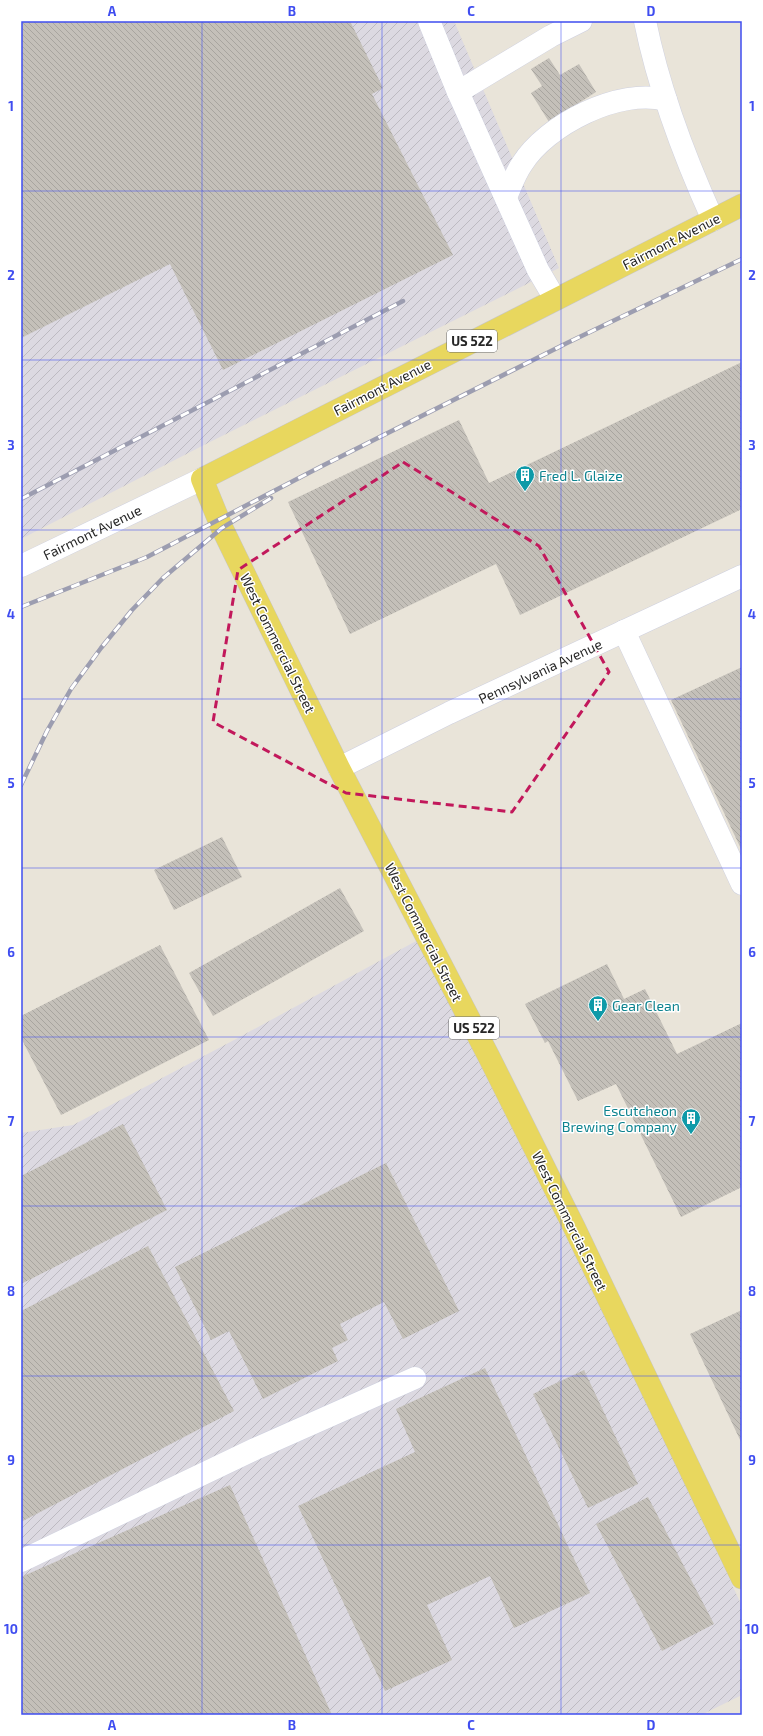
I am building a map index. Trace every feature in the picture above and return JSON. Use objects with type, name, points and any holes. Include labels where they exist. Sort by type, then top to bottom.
[{"type":"main road","name":"Fairmont Avenue","points":[[202,479],[742,205]]},
{"type":"main road","name":"West Commercial Street","points":[[202,479],[222,528],[339,768],[490,1057],[577,1234],[742,1578]]},
{"type":"street","points":[[429,21],[458,92],[538,270],[555,299]]},
{"type":"street","points":[[458,92],[551,36],[581,21]]},
{"type":"street","points":[[645,21],[666,100],[695,180],[713,220]]},
{"type":"street","points":[[506,197],[522,163],[540,144],[569,121],[584,112],[635,97],[654,97],[666,100]]},
{"type":"street","name":"Fairmont Avenue","points":[[21,566],[202,479]]},
{"type":"street","name":"Pennsylvania Avenue","points":[[339,768],[449,714],[742,576]]},
{"type":"street","points":[[624,631],[742,884]]},
{"type":"street","points":[[21,1561],[255,1450],[415,1378]]},
{"type":"highlighted area","points":[[403,462],[539,546],[609,672],[512,812],[346,793],[213,722],[238,570]]},
{"type":"shaded area","points":[[21,21],[454,21],[559,268],[204,445],[21,539]]},
{"type":"shaded area","points":[[418,940],[625,1356],[742,1606],[742,1695],[701,1715],[21,1715],[21,1133],[73,1125],[236,1039]]},
{"type":"building","points":[[21,21],[350,21],[383,88],[372,94],[453,255],[223,370],[170,264],[21,338]]},
{"type":"building","points":[[549,58],[560,75],[579,64],[596,92],[549,122],[531,93],[542,86],[531,69]]},
{"type":"building","name":"Fred L. Glaize","points":[[742,362],[742,509],[520,615],[496,564],[350,634],[288,502],[459,420],[489,483]]},
{"type":"building","points":[[742,667],[742,851],[671,700]]},
{"type":"building","points":[[222,837],[242,877],[174,910],[154,870]]},
{"type":"building","points":[[340,888],[364,931],[213,1016],[189,973]]},
{"type":"building","points":[[160,945],[209,1040],[61,1115],[21,1038],[21,1016]]},
{"type":"building","points":[[607,964],[624,999],[645,989],[677,1054],[742,1023],[742,1187],[681,1217],[616,1084],[578,1101],[548,1041],[545,1043],[525,1004]]},
{"type":"building","points":[[123,1124],[167,1210],[21,1284],[21,1176]]},
{"type":"building","points":[[386,1163],[459,1311],[403,1339],[384,1302],[340,1324],[348,1340],[332,1348],[338,1361],[263,1399],[229,1331],[211,1340],[175,1267]]},
{"type":"building","points":[[148,1246],[234,1411],[21,1522],[21,1311]]},
{"type":"building","points":[[742,1310],[742,1444],[690,1334]]},
{"type":"building","points":[[485,1368],[590,1593],[514,1628],[490,1576],[427,1605],[452,1660],[385,1691],[298,1506],[415,1452],[396,1409]]},
{"type":"building","points":[[584,1370],[638,1484],[588,1508],[533,1394]]},
{"type":"building","points":[[230,1485],[332,1715],[23,1715],[21,1710],[21,1577]]},
{"type":"building","points":[[648,1497],[714,1624],[662,1651],[596,1524]]},
{"type":"railway","points":[[21,607],[147,557],[322,466],[567,343],[742,259]]},
{"type":"railway","points":[[21,499],[403,301]]},
{"type":"railway","points":[[21,785],[47,731],[71,689],[101,648],[132,610],[163,578],[222,528],[271,498]]},
{"type":"place","name":"Fred L. Glaize","points":[[525,492]]},
{"type":"place","name":"Gear Clean","points":[[598,1022]]},
{"type":"place","name":"Escutcheon Brewing Company","points":[[691,1135]]}]
